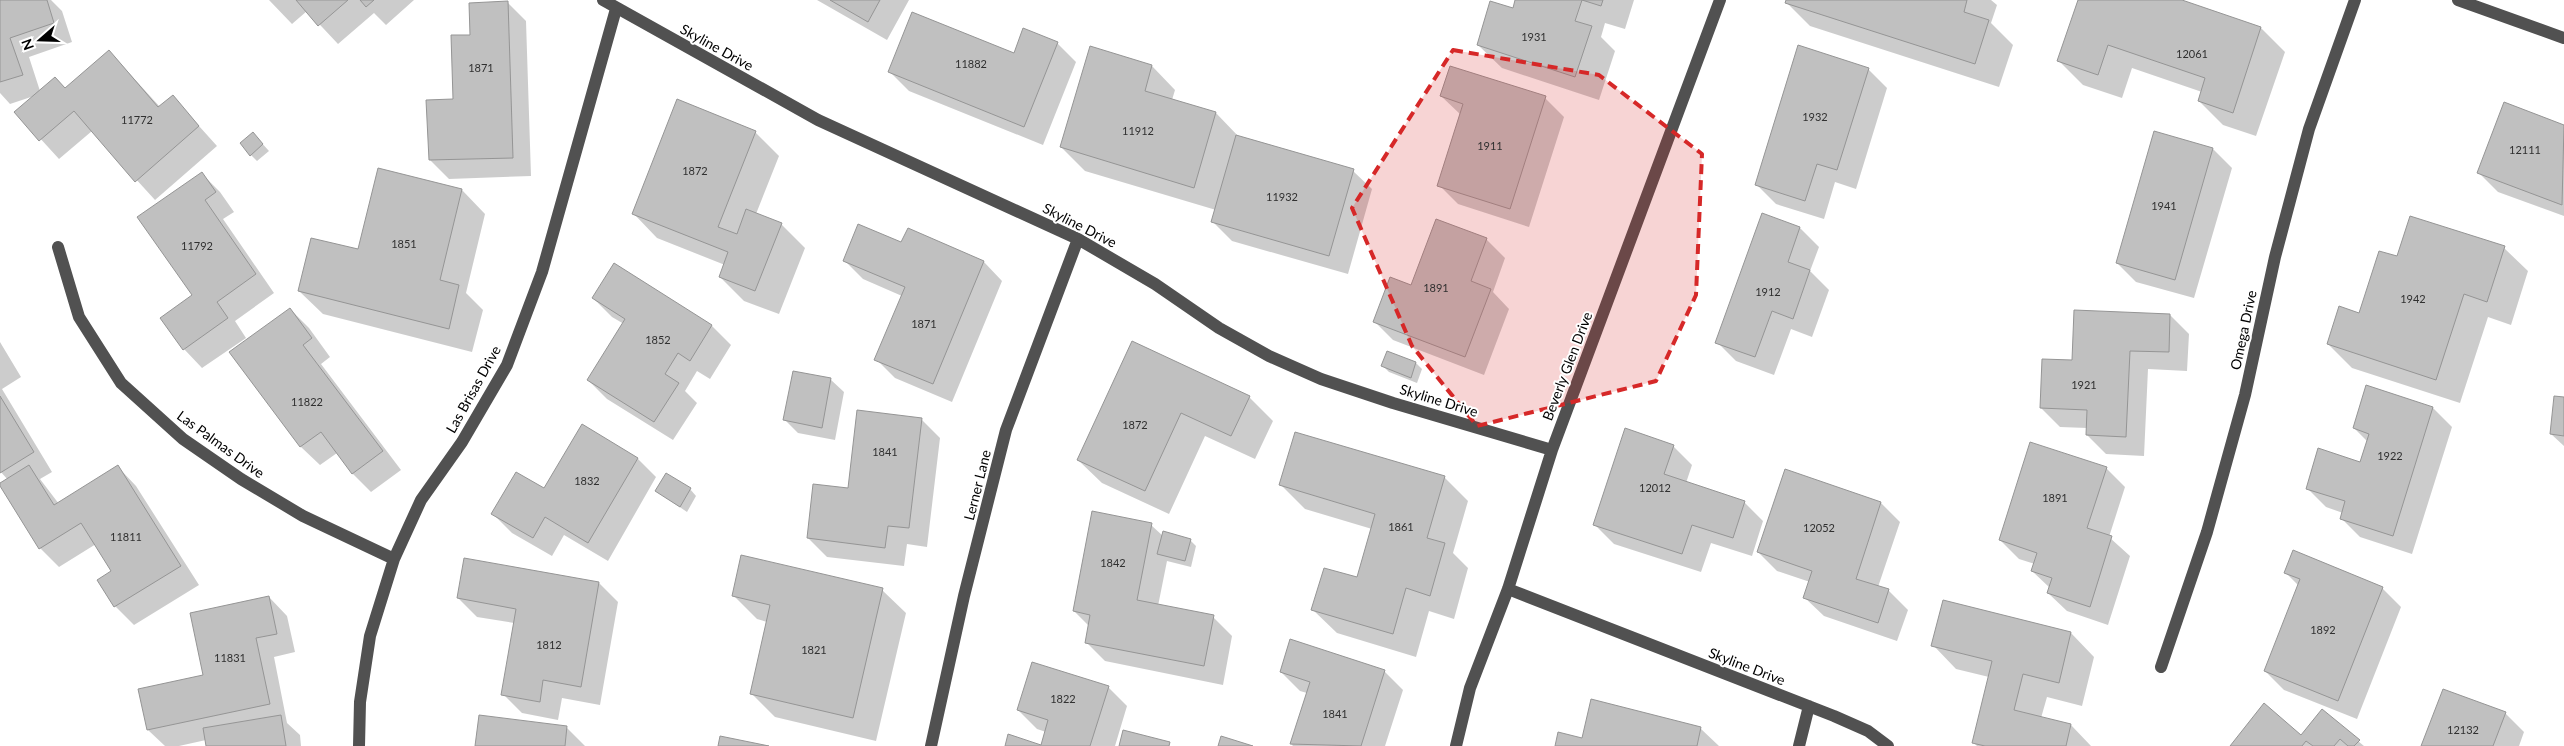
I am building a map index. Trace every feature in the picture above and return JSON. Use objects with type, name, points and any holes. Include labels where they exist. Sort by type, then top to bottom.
[{"type":"street","name":"Skyline Drive","points":[[603,0],[616,9],[818,120],[1078,238],[1155,284],[1219,328],[1269,356],[1322,378],[1394,402],[1552,450]]},
{"type":"street","name":"Beverly Glen Drive","points":[[1456,746],[1470,688],[1508,589],[1552,450],[1720,0]]},
{"type":"street","name":"Omega Drive","points":[[2161,667],[2207,532],[2242,404],[2275,257],[2309,128],[2355,0]]},
{"type":"street","points":[[2458,0],[2564,38]]},
{"type":"street","name":"Las Brisas Drive","points":[[359,746],[360,702],[370,636],[394,559],[420,500],[462,442],[507,365],[542,272],[616,9]]},
{"type":"street","name":"Lerner Lane","points":[[931,746],[964,596],[1006,430],[1078,238]]},
{"type":"street","name":"Las Palmas Drive","points":[[58,247],[79,317],[121,383],[183,439],[240,479],[303,516],[394,559]]},
{"type":"street","name":"Skyline Drive","points":[[1508,589],[1809,706],[1868,731],[1888,746]]},
{"type":"street","points":[[1798,746],[1809,706]]},
{"type":"highlighted area","points":[[1453,50],[1599,75],[1702,154],[1696,295],[1656,381],[1477,426],[1412,346],[1352,208]]},
{"type":"building","points":[[0,0],[47,0],[54,23],[10,38],[23,75],[0,82]]},
{"type":"building","points":[[296,0],[348,0],[318,26]]},
{"type":"building","points":[[360,0],[374,0],[366,7]]},
{"type":"building","points":[[830,0],[880,0],[868,22]]},
{"type":"building","points":[[1515,0],[1582,0],[1575,21],[1592,26],[1575,77],[1477,45],[1490,1],[1513,8]]},
{"type":"building","points":[[1582,0],[1603,0],[1601,6]]},
{"type":"building","points":[[1786,0],[1967,0],[1964,12],[1989,20],[1975,64],[1785,3]]},
{"type":"building","points":[[2078,0],[2182,0],[2261,27],[2233,113],[2198,101],[2205,78],[2108,45],[2098,75],[2057,61]]},
{"type":"building","points":[[508,1],[513,158],[429,160],[426,100],[453,99],[451,35],[470,35],[469,3]]},
{"type":"building","points":[[912,12],[1014,53],[1023,28],[1058,42],[1024,127],[888,72]]},
{"type":"building","points":[[1798,45],[1869,68],[1837,170],[1817,164],[1805,201],[1755,185]]},
{"type":"building","points":[[1090,46],[1152,65],[1145,91],[1216,112],[1194,188],[1060,147]]},
{"type":"building","points":[[109,50],[158,107],[173,95],[199,126],[135,182],[74,111],[39,141],[14,112],[55,77],[65,88]]},
{"type":"building","points":[[1450,66],[1546,96],[1510,209],[1437,186],[1463,104],[1440,96]]},
{"type":"building","points":[[677,99],[756,131],[718,227],[737,234],[746,209],[782,223],[755,291],[719,277],[728,252],[632,214]]},
{"type":"building","points":[[2504,102],[2564,125],[2562,205],[2477,173]]},
{"type":"building","points":[[2154,131],[2213,148],[2175,280],[2116,263]]},
{"type":"building","points":[[253,132],[263,144],[250,156],[240,143]]},
{"type":"building","points":[[1236,135],[1354,169],[1329,256],[1211,222]]},
{"type":"building","points":[[378,168],[462,189],[440,280],[459,285],[449,329],[298,291],[311,238],[358,249]]},
{"type":"building","points":[[202,172],[216,192],[205,200],[256,274],[217,302],[228,318],[183,350],[160,318],[192,295],[137,217]]},
{"type":"building","points":[[1762,213],[1800,227],[1788,262],[1810,270],[1793,319],[1772,311],[1755,357],[1715,343]]},
{"type":"building","points":[[2410,216],[2505,246],[2487,302],[2464,294],[2436,380],[2327,344],[2339,306],[2359,313],[2379,251],[2397,256]]},
{"type":"building","points":[[1436,219],[1487,238],[1471,281],[1491,289],[1465,357],[1373,322],[1390,277],[1411,285]]},
{"type":"building","points":[[858,224],[901,242],[908,228],[984,261],[933,384],[874,360],[905,287],[843,261]]},
{"type":"building","points":[[614,263],[712,325],[690,361],[678,353],[665,374],[679,383],[654,422],[587,380],[625,319],[592,298]]},
{"type":"building","points":[[290,308],[312,338],[303,345],[383,451],[352,474],[321,432],[300,447],[229,352]]},
{"type":"building","points":[[2074,310],[2170,314],[2169,352],[2130,351],[2126,437],[2086,435],[2087,410],[2040,408],[2042,359],[2072,360]]},
{"type":"building","points":[[1132,341],[1250,396],[1231,436],[1181,413],[1145,491],[1077,460]]},
{"type":"building","points":[[1387,351],[1416,362],[1411,378],[1381,366]]},
{"type":"building","points":[[793,371],[831,378],[822,428],[783,420]]},
{"type":"building","points":[[2366,385],[2433,407],[2393,536],[2340,519],[2345,501],[2306,489],[2318,448],[2360,462],[2369,434],[2353,428]]},
{"type":"building","points":[[0,396],[34,452],[0,473]]},
{"type":"building","points":[[2554,396],[2564,397],[2564,436],[2550,434]]},
{"type":"building","points":[[857,410],[922,418],[909,528],[888,526],[885,548],[807,538],[813,484],[848,488]]},
{"type":"building","points":[[582,424],[638,458],[588,543],[545,517],[533,538],[491,514],[516,472],[544,488]]},
{"type":"building","points":[[1625,428],[1674,445],[1664,474],[1745,501],[1733,538],[1692,525],[1682,554],[1593,525]]},
{"type":"building","points":[[1295,432],[1445,476],[1427,538],[1445,543],[1430,596],[1406,588],[1393,634],[1311,610],[1324,568],[1357,577],[1375,514],[1279,485]]},
{"type":"building","points":[[2030,442],[2107,467],[2087,528],[2112,536],[2090,607],[2047,593],[2052,578],[2031,571],[2037,553],[1999,540]]},
{"type":"building","points":[[29,465],[54,505],[118,465],[181,566],[114,607],[97,580],[111,571],[81,523],[39,549],[0,486],[0,483]]},
{"type":"building","points":[[1785,469],[1881,502],[1856,579],[1889,589],[1878,623],[1803,598],[1812,571],[1757,552]]},
{"type":"building","points":[[666,473],[691,488],[680,507],[655,491]]},
{"type":"building","points":[[1092,511],[1152,523],[1137,600],[1214,615],[1204,666],[1085,643],[1090,615],[1073,611]]},
{"type":"building","points":[[1163,531],[1191,539],[1185,561],[1157,554]]},
{"type":"building","points":[[2293,550],[2383,587],[2338,701],[2264,671],[2300,579],[2284,573]]},
{"type":"building","points":[[741,555],[883,588],[853,718],[750,694],[770,605],[732,596]]},
{"type":"building","points":[[464,558],[599,582],[581,687],[543,680],[540,702],[501,695],[516,609],[457,598]]},
{"type":"building","points":[[269,596],[277,634],[256,638],[270,704],[147,730],[138,689],[203,675],[190,613]]},
{"type":"building","points":[[1943,600],[2071,632],[2059,683],[2023,674],[2014,710],[2071,724],[2066,746],[1985,746],[1972,743],[1992,661],[1931,646]]},
{"type":"building","points":[[1290,639],[1385,670],[1361,746],[1290,744],[1310,682],[1280,672]]},
{"type":"building","points":[[1032,662],[1109,686],[1090,746],[1005,746],[1008,734],[1041,745],[1048,720],[1017,710]]},
{"type":"building","points":[[2443,689],[2506,712],[2493,746],[2421,746]]},
{"type":"building","points":[[1591,699],[1701,727],[1697,746],[1555,746],[1558,732],[1582,738]]},
{"type":"building","points":[[2264,703],[2301,735],[2322,709],[2360,740],[2354,746],[2348,746],[2340,739],[2334,746],[2313,746],[2306,741],[2302,746],[2230,746]]},
{"type":"building","points":[[281,715],[286,746],[206,746],[203,728]]},
{"type":"building","points":[[479,715],[567,726],[565,746],[475,746]]},
{"type":"building","points":[[1123,730],[1170,742],[1169,746],[1119,746]]},
{"type":"building","points":[[720,736],[769,746],[718,746]]},
{"type":"building","points":[[1221,736],[1253,746],[1218,746]]}]
